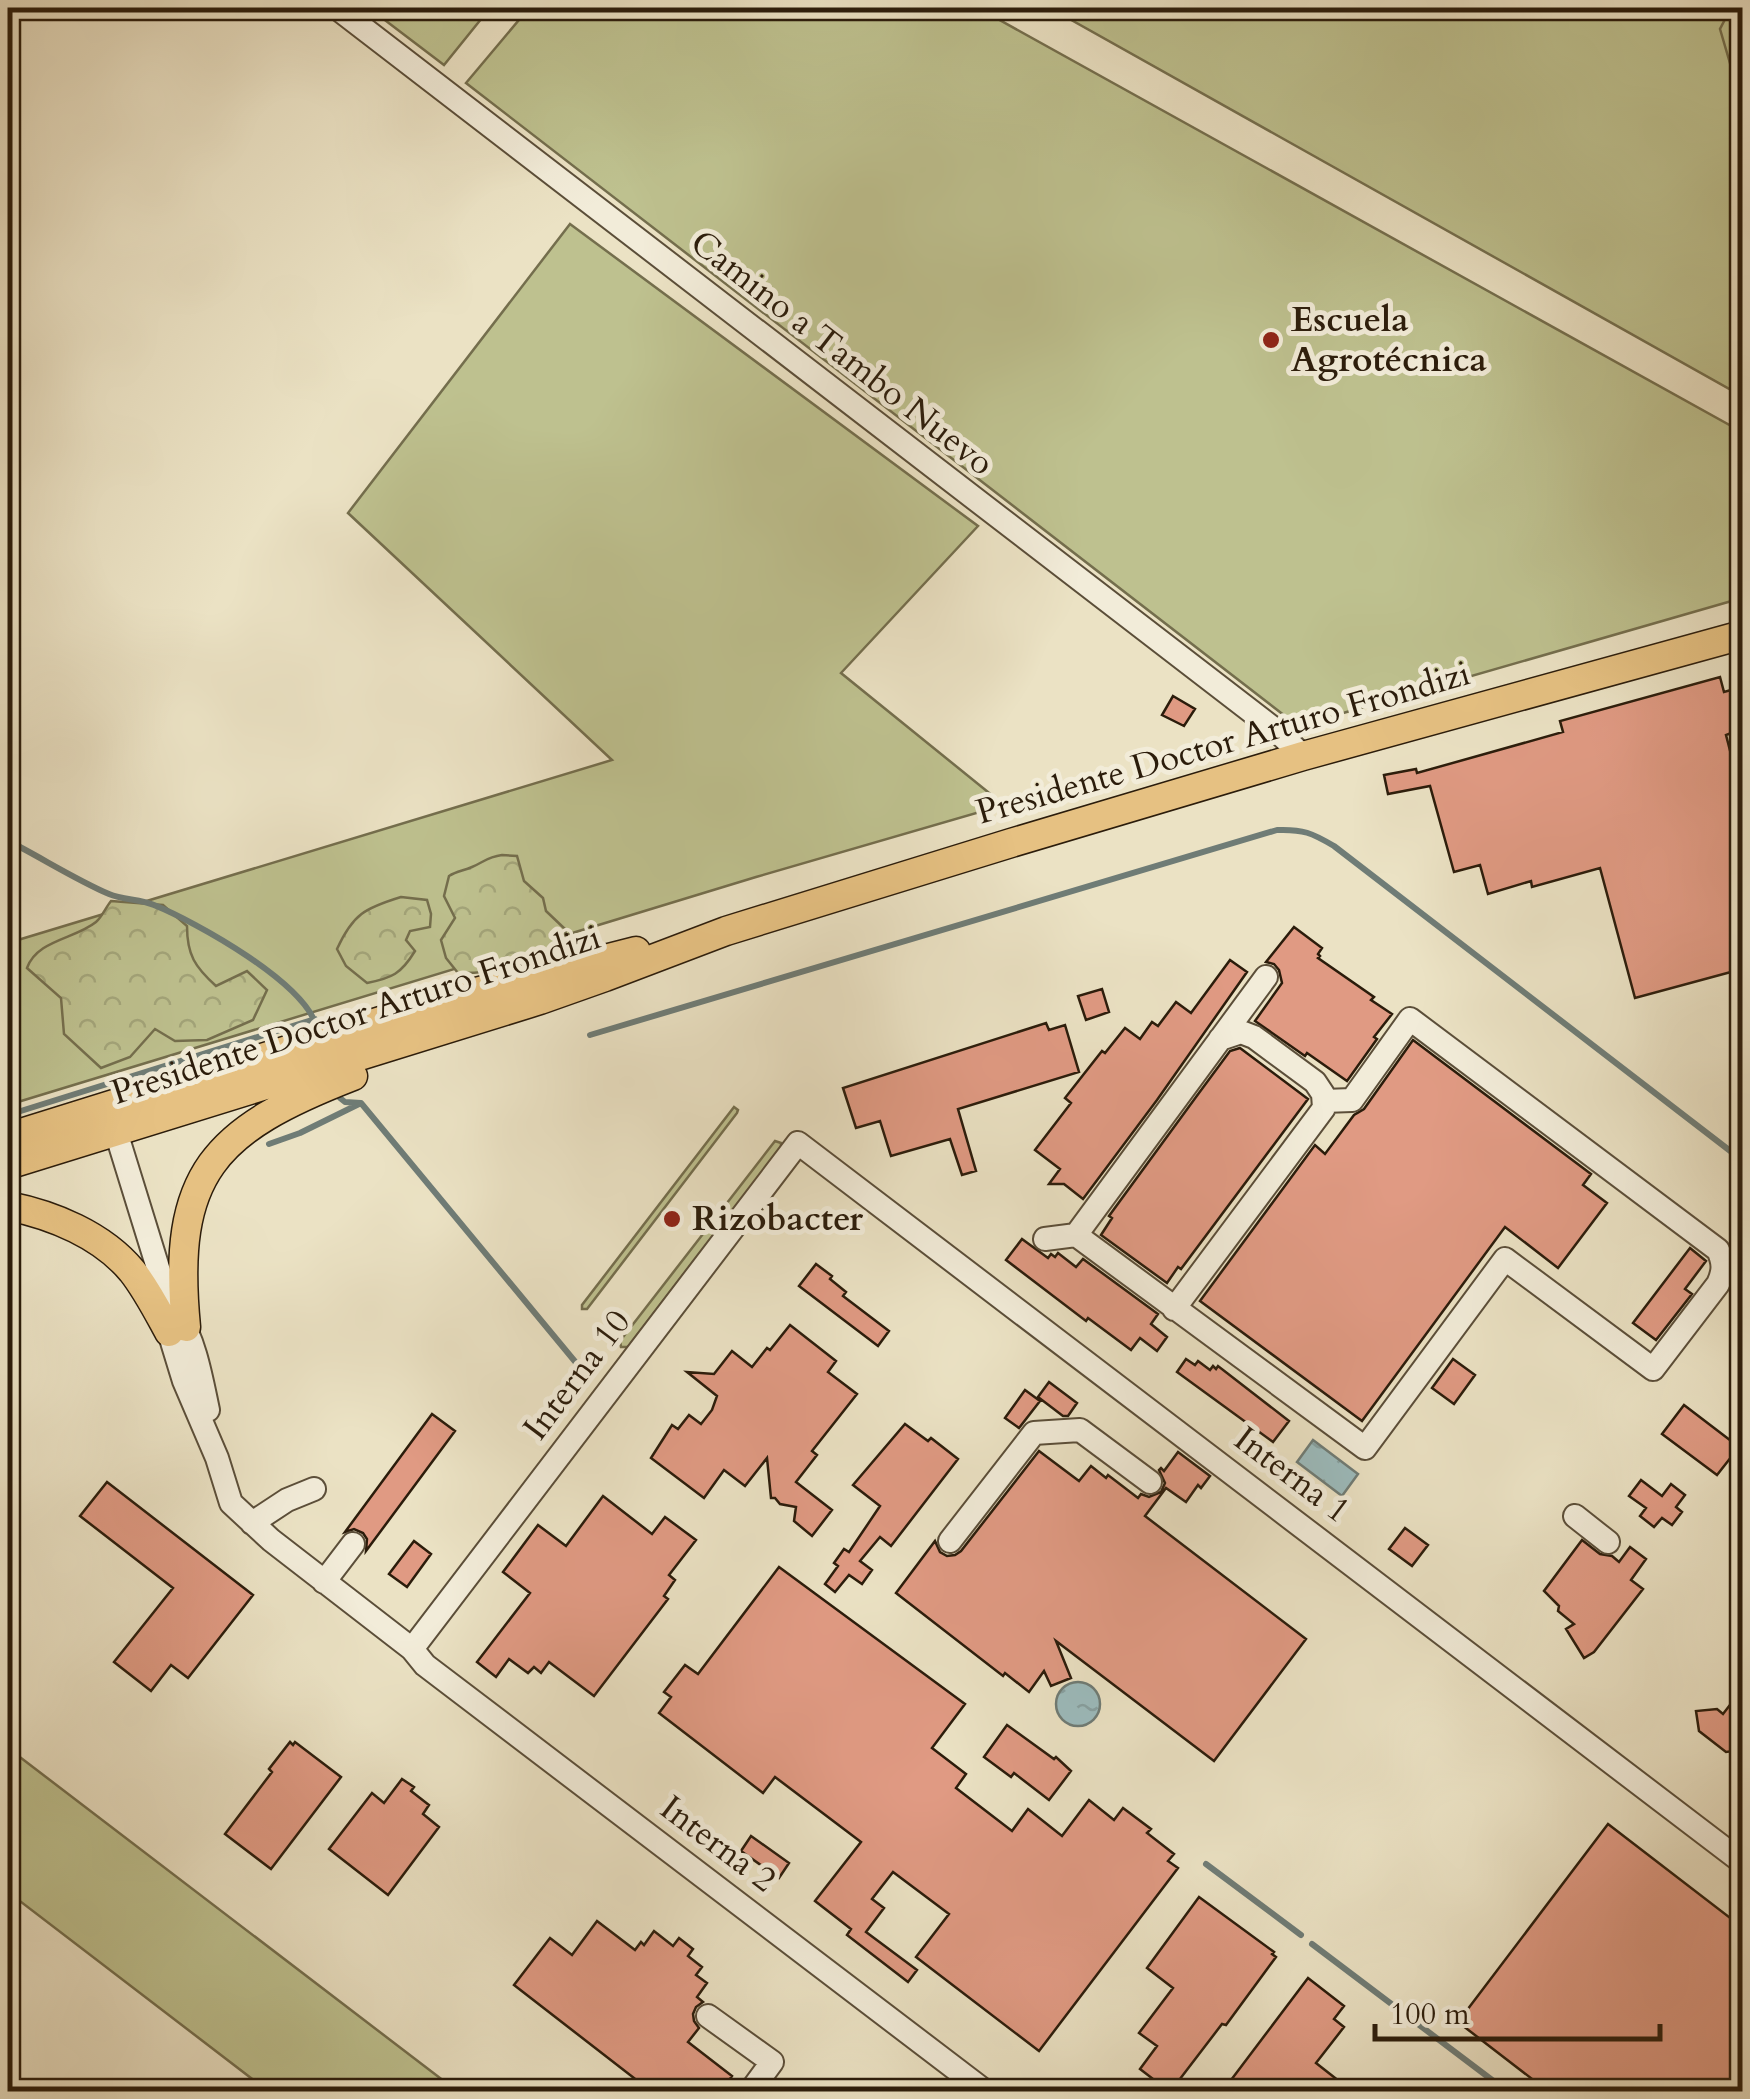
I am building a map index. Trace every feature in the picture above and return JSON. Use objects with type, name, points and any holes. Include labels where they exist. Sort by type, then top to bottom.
[{"type":"main road","name":"Presidente Doctor Arturo Frondizi","points":[[8,1138],[423,1008],[600,959],[726,930],[1302,756],[1742,634]]},
{"type":"main road","name":"Presidente Doctor Arturo Frondizi","points":[[8,1165],[114,1123],[540,1000],[726,930]]},
{"type":"main road","points":[[178,1330],[183,1248],[191,1202],[214,1160],[230,1142],[267,1114],[320,1088],[540,1000]]},
{"type":"main road","points":[[8,1147],[114,1123],[300,1057],[423,1008]]},
{"type":"main road","points":[[8,1206],[61,1220],[116,1256],[178,1330]]},
{"type":"street","name":"Camino a Tambo Nuevo","points":[[336,8],[1262,720],[1302,756]]},
{"type":"street","points":[[1076,1236],[1266,977]]},
{"type":"street","points":[[1045,1238],[1076,1236],[1365,1448],[1505,1259],[1653,1369],[1718,1284],[1723,1260],[1718,1250],[1410,1019],[1352,1100],[1324,1101]]},
{"type":"street","points":[[1174,1309],[1321,1114],[1324,1101],[1315,1082],[1254,1037],[1241,1032],[1220,1039]]},
{"type":"street","name":"Interna 2","points":[[114,1123],[178,1330],[201,1376],[217,1458],[231,1504],[412,1649],[425,1665],[986,2092]]},
{"type":"street","name":"Interna 10","points":[[412,1649],[798,1144]]},
{"type":"street","name":"Interna 1","points":[[798,1144],[1742,1862]]},
{"type":"street","points":[[950,1541],[1034,1432],[1080,1430],[1150,1482]]},
{"type":"street","points":[[252,1523],[287,1500],[314,1489]]},
{"type":"street","points":[[1575,1516],[1608,1542]]},
{"type":"street","points":[[324,1582],[353,1544]]},
{"type":"street","points":[[708,2016],[772,2062],[750,2092]]},
{"type":"green space","points":[[369,8],[490,8],[444,65]]},
{"type":"green space","name":"Escuela Agrotécnica","points":[[529,8],[978,8],[1742,432],[1742,598],[1298,726],[466,83]]},
{"type":"green space","points":[[1050,8],[1742,8],[1742,396]]},
{"type":"green space","points":[[1731,8],[1742,8],[1742,74],[1732,70],[1720,29]]},
{"type":"green space","points":[[570,224],[978,526],[841,673],[1004,805],[8,1105],[8,943],[612,760],[348,513]]},
{"type":"green space","points":[[502,855],[517,856],[524,881],[543,898],[546,911],[566,930],[561,948],[511,966],[458,973],[446,958],[441,940],[455,918],[444,896],[449,876]]},
{"type":"green space","points":[[401,897],[427,900],[430,927],[410,931],[406,940],[415,951],[400,970],[367,983],[346,966],[337,949],[362,914]]},
{"type":"green space","points":[[111,901],[163,905],[187,926],[194,960],[216,986],[247,971],[267,990],[253,1020],[207,1040],[175,1041],[155,1029],[130,1057],[101,1068],[64,1034],[61,998],[27,968],[39,951],[96,922]]},
{"type":"green space","points":[[734,1107],[737,1113],[587,1309],[582,1309],[582,1305]]},
{"type":"green space","points":[[775,1141],[781,1143],[781,1148],[628,1347],[621,1347],[620,1341]]},
{"type":"green space","points":[[8,1748],[457,2091],[268,2091],[8,1892]]},
{"type":"water","points":[[1313,1440],[1358,1474],[1342,1496],[1297,1462]]},
{"type":"water","points":[[1078,1682],[1094,1688],[1100,1704],[1094,1720],[1078,1726],[1062,1720],[1056,1704],[1062,1688]]},
{"type":"building","points":[[1720,677],[1724,692],[1742,687],[1742,724],[1732,726],[1734,732],[1726,735],[1742,797],[1742,969],[1635,998],[1600,868],[1532,887],[1531,881],[1488,894],[1480,865],[1454,872],[1430,786],[1388,794],[1384,775],[1416,769],[1417,773],[1563,732],[1560,721]]},
{"type":"building","points":[[1173,696],[1195,709],[1184,726],[1162,715]]},
{"type":"building","points":[[1294,927],[1322,948],[1318,958],[1392,1014],[1347,1081],[1255,1021],[1282,983],[1279,970],[1266,962]]},
{"type":"building","points":[[1230,960],[1247,972],[1083,1199],[1064,1184],[1049,1184],[1060,1169],[1035,1150],[1071,1103],[1065,1098],[1102,1051],[1105,1053],[1125,1028],[1140,1039],[1152,1022],[1158,1026],[1176,1002],[1191,1013]]},
{"type":"building","points":[[1102,989],[1109,1012],[1086,1020],[1078,996]]},
{"type":"building","points":[[1046,1023],[1049,1030],[1065,1025],[1079,1072],[958,1109],[976,1171],[962,1175],[950,1139],[891,1156],[880,1121],[856,1128],[843,1088]]},
{"type":"building","points":[[1413,1040],[1591,1174],[1583,1185],[1607,1203],[1558,1268],[1505,1227],[1362,1421],[1200,1301],[1315,1145],[1325,1154],[1354,1115],[1364,1109]]},
{"type":"building","points":[[1240,1048],[1308,1099],[1167,1283],[1101,1235],[1112,1218],[1109,1216],[1230,1051]]},
{"type":"building","points":[[1022,1239],[1048,1258],[1058,1253],[1076,1267],[1083,1259],[1158,1314],[1151,1324],[1167,1337],[1157,1351],[1140,1338],[1131,1350],[1006,1260]]},
{"type":"building","points":[[1690,1248],[1706,1261],[1685,1289],[1692,1294],[1656,1340],[1633,1323]]},
{"type":"building","points":[[816,1264],[846,1292],[843,1296],[889,1331],[878,1346],[799,1286]]},
{"type":"building","points":[[790,1325],[836,1361],[828,1372],[857,1394],[812,1451],[817,1455],[796,1482],[832,1510],[812,1536],[794,1521],[796,1507],[771,1498],[767,1458],[745,1486],[724,1470],[704,1498],[651,1458],[672,1425],[678,1429],[689,1415],[701,1424],[712,1410],[717,1396],[687,1372],[714,1374],[732,1351],[752,1367]]},
{"type":"building","points":[[1186,1359],[1195,1365],[1198,1361],[1210,1370],[1218,1366],[1289,1421],[1273,1442],[1177,1372]]},
{"type":"building","points":[[1453,1359],[1475,1375],[1454,1404],[1432,1388]]},
{"type":"building","points":[[1049,1382],[1077,1403],[1068,1416],[1038,1397]]},
{"type":"building","points":[[1025,1390],[1040,1401],[1019,1428],[1005,1418]]},
{"type":"building","points":[[1684,1405],[1739,1447],[1717,1475],[1662,1434]]},
{"type":"building","points":[[432,1414],[455,1431],[366,1551],[363,1533],[354,1529],[345,1532]]},
{"type":"building","points":[[905,1424],[958,1459],[891,1546],[880,1537],[860,1561],[872,1570],[862,1584],[849,1575],[835,1592],[825,1584],[838,1566],[834,1563],[844,1549],[849,1552],[880,1506],[853,1485]]},
{"type":"building","points":[[1039,1451],[1079,1481],[1091,1466],[1138,1498],[1141,1494],[1149,1497],[1161,1492],[1165,1483],[1159,1470],[1164,1471],[1178,1452],[1210,1476],[1186,1502],[1166,1488],[1145,1516],[1306,1639],[1214,1761],[1056,1641],[1071,1678],[1051,1686],[1044,1671],[1029,1692],[896,1593],[935,1541],[947,1556],[961,1551]]},
{"type":"building","points":[[1641,1480],[1662,1496],[1671,1484],[1685,1495],[1676,1507],[1682,1512],[1672,1525],[1662,1518],[1654,1527],[1640,1516],[1646,1508],[1629,1496]]},
{"type":"building","points":[[107,1482],[253,1595],[188,1678],[171,1665],[151,1691],[114,1662],[173,1588],[80,1516]]},
{"type":"building","points":[[603,1496],[652,1534],[665,1517],[696,1540],[669,1575],[675,1580],[664,1596],[668,1599],[594,1696],[549,1662],[541,1673],[534,1667],[528,1673],[509,1659],[496,1677],[477,1662],[530,1593],[503,1572],[538,1525],[566,1546]]},
{"type":"building","points":[[1405,1528],[1428,1545],[1412,1566],[1389,1549]]},
{"type":"building","points":[[1582,1540],[1619,1562],[1630,1547],[1646,1559],[1631,1580],[1643,1589],[1594,1652],[1584,1658],[1566,1629],[1574,1624],[1558,1611],[1559,1606],[1544,1591]]},
{"type":"building","points":[[414,1541],[431,1554],[407,1587],[389,1574]]},
{"type":"building","points":[[779,1567],[965,1704],[932,1748],[966,1774],[956,1788],[1012,1831],[1028,1809],[1062,1836],[1089,1800],[1114,1820],[1123,1808],[1151,1829],[1147,1833],[1174,1854],[1168,1861],[1178,1868],[1039,2051],[916,1957],[949,1914],[893,1872],[872,1899],[884,1908],[866,1932],[917,1970],[908,1982],[847,1935],[851,1929],[815,1901],[861,1842],[775,1777],[763,1793],[659,1713],[671,1697],[664,1692],[685,1665],[698,1674]]},
{"type":"building","points":[[1736,1697],[1742,1722],[1742,1750],[1726,1752],[1699,1731],[1696,1711],[1717,1709],[1723,1714]]},
{"type":"building","points":[[1007,1725],[1071,1771],[1049,1800],[1014,1773],[1011,1777],[984,1757]]},
{"type":"building","points":[[290,1742],[341,1777],[271,1869],[225,1834]]},
{"type":"building","points":[[402,1779],[429,1805],[423,1814],[439,1827],[388,1895],[329,1849],[372,1793],[384,1803]]},
{"type":"building","points":[[1608,1824],[1742,1927],[1742,2092],[1549,2092],[1458,2022]]},
{"type":"building","points":[[751,1836],[789,1863],[779,1878],[741,1851]]},
{"type":"building","points":[[1199,1897],[1276,1957],[1170,2092],[1140,2069],[1157,2046],[1139,2033],[1173,1988],[1147,1968]]},
{"type":"building","points":[[597,1921],[635,1950],[654,1931],[673,1946],[679,1938],[693,1949],[688,1956],[702,1967],[696,1975],[707,1983],[697,1997],[703,2002],[693,2014],[699,2028],[688,2042],[732,2076],[721,2092],[652,2092],[514,1985],[550,1938],[572,1955]]},
{"type":"building","points":[[1308,1978],[1344,2006],[1334,2019],[1344,2027],[1316,2063],[1353,2092],[1222,2092]]},
{"type":"waterway","points":[[590,1035],[1277,830],[1294,830],[1334,846],[1742,1160]]},
{"type":"waterway","points":[[8,838],[98,889],[154,905],[221,940],[293,992],[309,1010],[317,1028]]},
{"type":"waterway","points":[[8,1115],[315,1019]]},
{"type":"waterway","points":[[340,1098],[361,1103],[587,1376]]},
{"type":"waterway","points":[[269,1144],[359,1104]]},
{"type":"waterway","points":[[1206,1864],[1301,1935]]},
{"type":"waterway","points":[[1312,1944],[1508,2092]]},
{"type":"place","name":"Escuela Agrotécnica","points":[[1271,340]]},
{"type":"place","name":"Rizobacter","points":[[672,1219]]}]
